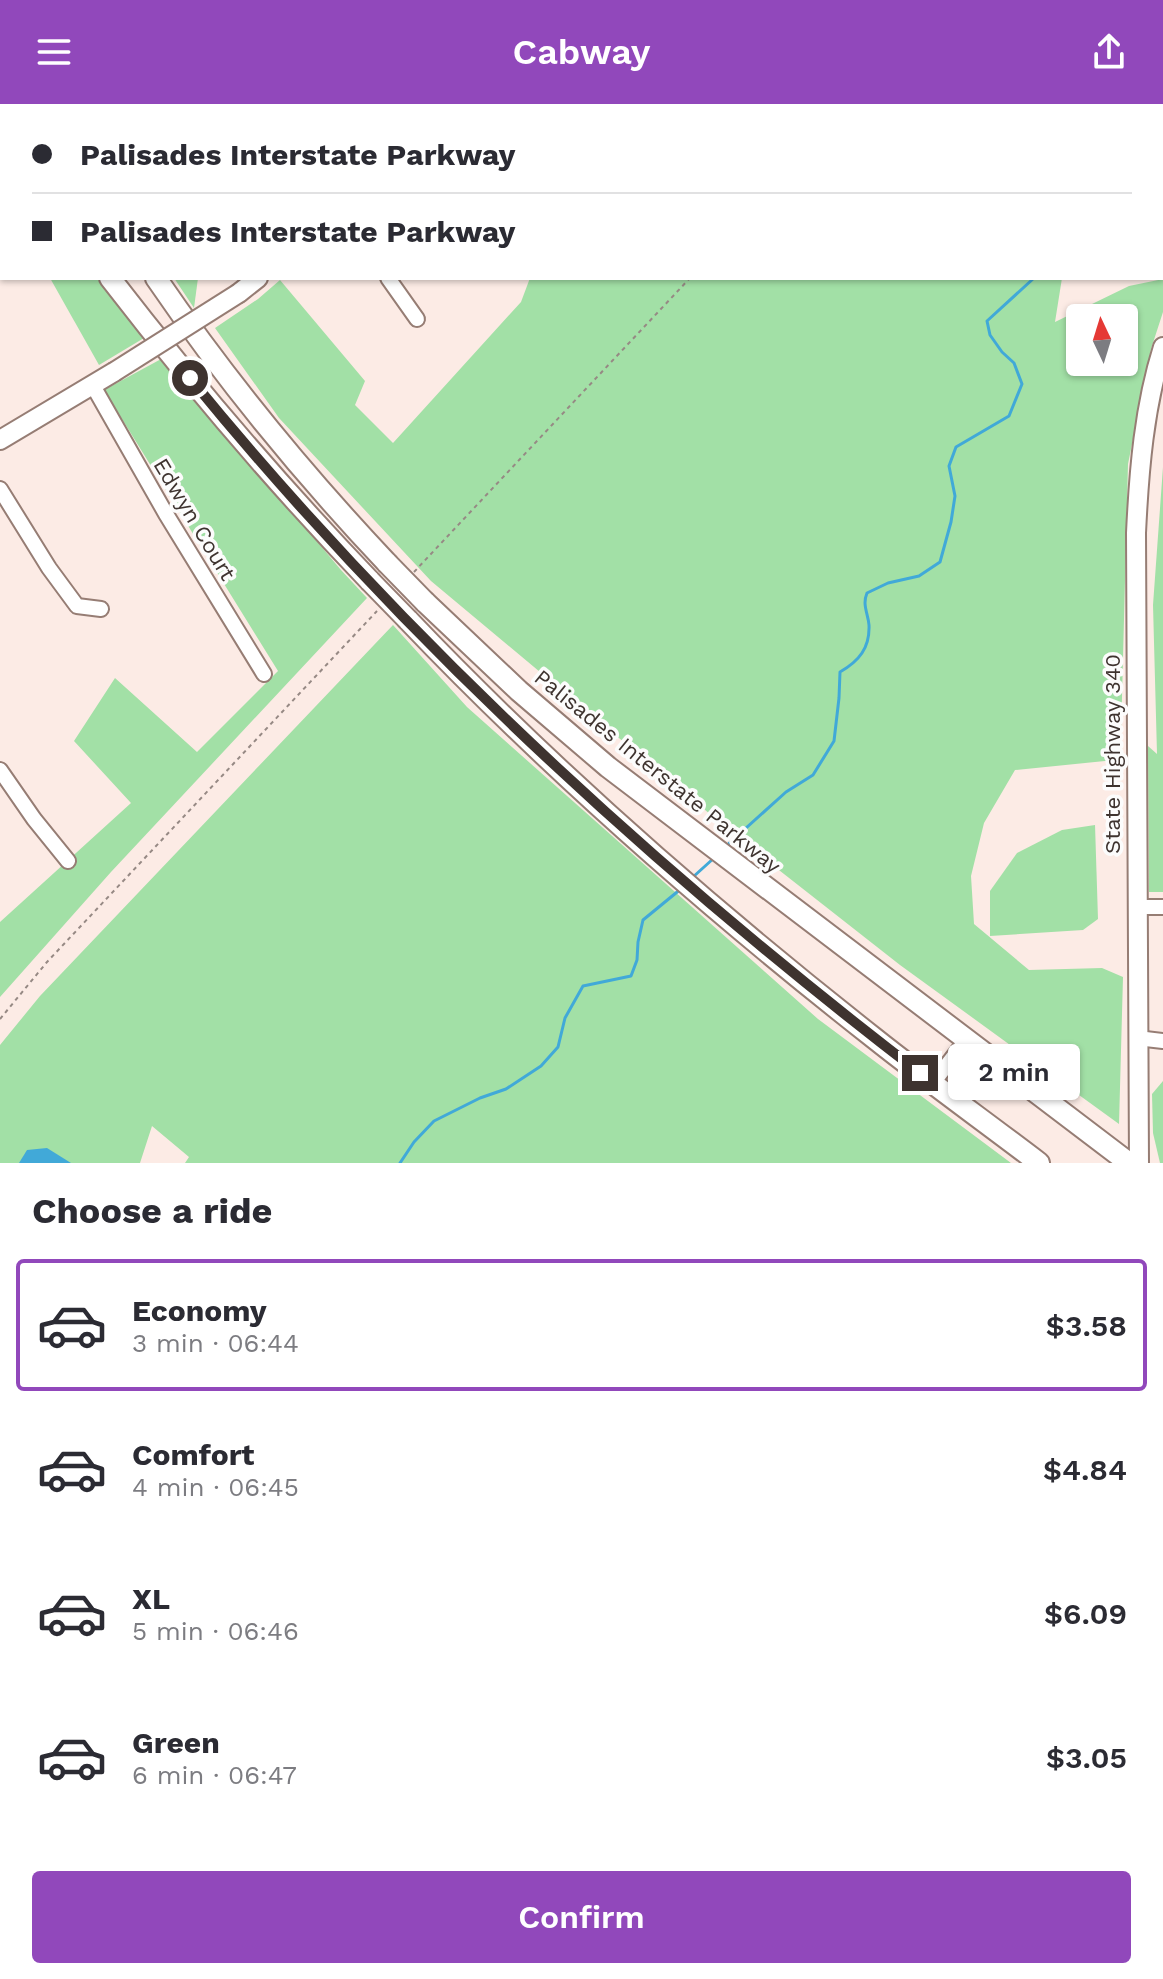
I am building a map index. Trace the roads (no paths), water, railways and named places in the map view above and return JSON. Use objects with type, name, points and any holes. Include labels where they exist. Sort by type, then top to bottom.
[{"type":"highway","points":[[112,280],[296,501],[370,581],[511,723],[665,864],[785,966],[1039,1163]]},
{"type":"highway","name":"Palisades Interstate Parkway","points":[[157,280],[229,379],[320,489],[425,602],[519,691],[608,767],[1129,1163]]},
{"type":"main road","points":[[0,440],[114,372],[255,280]]},
{"type":"main road","name":"State Highway 340","points":[[1139,1163],[1136,533],[1138,474],[1146,417],[1163,347]]},
{"type":"street","points":[[389,280],[417,319]]},
{"type":"street","name":"Edwyn Court","points":[[92,384],[159,503],[264,674]]},
{"type":"street","points":[[0,489],[49,568],[77,606],[101,609]]},
{"type":"street","points":[[3,780],[68,861]]},
{"type":"street","points":[[1136,907],[1163,907]]},
{"type":"street","points":[[1137,1038],[1163,1041]]},
{"type":"street","points":[[933,1083],[967,1039]]},
{"type":"water","points":[[47,1148],[71,1163],[19,1163],[27,1150]]},
{"type":"waterway","points":[[725,847],[786,792],[813,775],[834,741],[840,672],[858,658],[868,640],[867,593],[888,583],[919,576],[940,562],[955,496],[949,466],[956,447],[1009,416],[1022,384],[1014,363],[990,335],[987,321],[1032,280]]},
{"type":"waterway","points":[[693,877],[714,858]]},
{"type":"waterway","points":[[400,1163],[434,1121],[506,1089],[541,1066],[558,1047],[565,1018],[583,986],[631,976],[637,960],[643,920],[682,888]]}]
